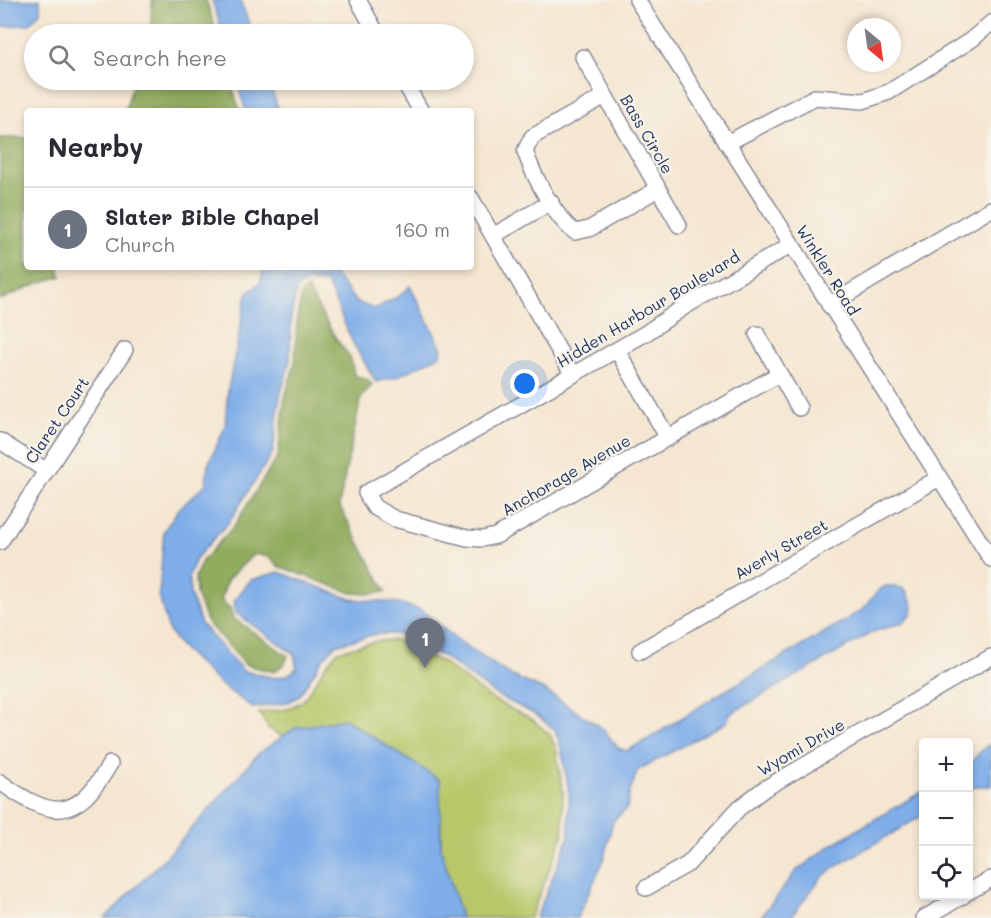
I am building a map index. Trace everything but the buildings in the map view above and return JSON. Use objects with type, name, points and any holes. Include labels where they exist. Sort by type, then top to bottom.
[{"type":"street","points":[[358,0],[371,24]]},
{"type":"street","name":"Winkler Road","points":[[637,0],[991,559]]},
{"type":"street","points":[[727,143],[815,97],[863,100],[889,92],[971,40],[991,23]]},
{"type":"street","name":"Bass Circle","points":[[583,57],[679,225]]},
{"type":"street","points":[[409,90],[419,108]]},
{"type":"street","name":"Bass Circle","points":[[605,96],[532,137],[525,151],[551,202],[564,224],[575,232],[589,229],[658,189]]},
{"type":"street","points":[[493,236],[551,202]]},
{"type":"street","points":[[474,203],[573,375]]},
{"type":"street","points":[[829,304],[991,209]]},
{"type":"street","name":"Hidden Harbour Boulevard","points":[[366,493],[617,350],[684,307],[791,245]]},
{"type":"street","points":[[757,334],[799,408]]},
{"type":"street","name":"Claret Court","points":[[0,542],[125,350]]},
{"type":"street","points":[[617,350],[668,438]]},
{"type":"street","name":"Anchorage Avenue","points":[[366,493],[374,507],[395,519],[467,538],[482,539],[508,530],[779,374]]},
{"type":"street","points":[[0,441],[45,470]]},
{"type":"street","name":"Averly Street","points":[[640,651],[939,478]]},
{"type":"street","name":"Wyomi Drive","points":[[646,888],[688,864],[739,808],[764,789],[991,657]]},
{"type":"street","points":[[0,782],[34,804],[52,809],[63,809],[83,801],[110,764]]},
{"type":"street","points":[[973,890],[991,879]]},
{"type":"street","points":[[924,918],[956,900]]},
{"type":"green space","points":[[152,0],[206,0],[214,24],[151,24]]},
{"type":"green space","points":[[131,90],[233,90],[239,108],[126,108]]},
{"type":"green space","points":[[0,138],[24,138],[24,270],[59,270],[62,276],[36,284],[0,300]]},
{"type":"green space","points":[[307,288],[335,337],[351,359],[354,375],[368,380],[372,385],[361,397],[339,505],[386,592],[352,593],[278,566],[269,557],[254,554],[227,580],[221,600],[230,608],[233,618],[288,656],[285,663],[274,672],[246,665],[206,621],[196,594],[195,577],[202,561],[234,526],[278,456],[285,397],[295,362],[297,318],[302,292]]},
{"type":"green space","points":[[395,640],[412,645],[421,654],[440,661],[492,699],[533,720],[550,735],[556,748],[563,792],[563,835],[530,918],[461,918],[441,849],[440,780],[295,728],[283,737],[268,728],[259,713],[287,709],[303,701],[338,651],[377,641]]},
{"type":"water","points":[[0,0],[40,0],[40,12],[30,24],[0,27]]},
{"type":"water","points":[[212,0],[240,0],[249,24],[220,24]]},
{"type":"water","points":[[239,90],[272,90],[278,108],[245,108]]},
{"type":"water","points":[[263,270],[331,270],[356,302],[374,309],[401,295],[410,286],[442,349],[439,356],[396,377],[376,382],[353,343],[327,283],[307,281],[297,288],[291,316],[290,361],[280,396],[273,452],[229,522],[197,557],[189,575],[190,594],[201,624],[243,671],[275,678],[288,675],[297,668],[294,654],[236,613],[234,600],[251,580],[279,572],[351,599],[399,603],[423,611],[456,639],[510,675],[544,690],[603,729],[618,748],[626,751],[861,611],[880,589],[886,586],[902,588],[907,593],[913,606],[912,613],[904,622],[873,632],[730,714],[727,722],[638,770],[630,791],[627,808],[613,821],[603,862],[577,918],[536,918],[569,837],[569,792],[561,747],[555,730],[536,715],[495,694],[442,656],[423,648],[415,639],[396,634],[376,634],[335,645],[322,660],[299,696],[286,703],[253,708],[220,684],[180,646],[169,631],[159,596],[164,531],[178,510],[206,484],[208,465],[225,427],[228,389],[247,294],[260,283]]},
{"type":"water","points":[[345,719],[440,780],[441,849],[461,918],[105,918],[168,855],[259,753],[295,728]]},
{"type":"water","points":[[991,744],[991,786],[973,787],[973,760]]},
{"type":"water","points":[[919,793],[919,817],[835,867],[821,878],[790,918],[760,918],[796,871],[833,844]]},
{"type":"place","name":"Slater Bible Chapel","points":[[425,668]]}]
